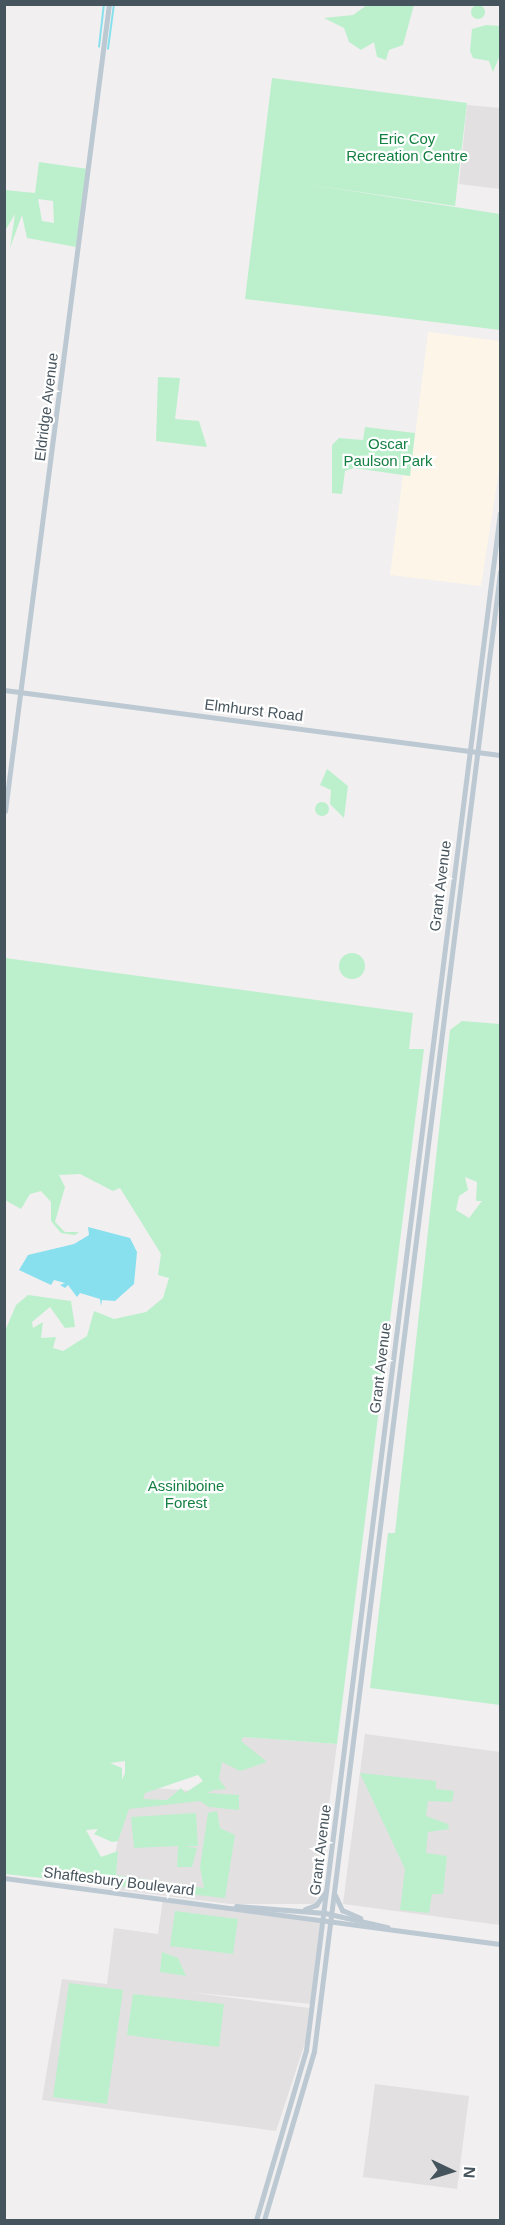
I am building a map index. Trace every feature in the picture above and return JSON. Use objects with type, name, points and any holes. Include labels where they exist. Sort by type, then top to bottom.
[{"type":"main road","name":"Eldridge Avenue","points":[[5,811],[109,4]]},
{"type":"main road","name":"Grant Avenue","points":[[256,2220],[306,2050],[501,513]]},
{"type":"main road","name":"Grant Avenue","points":[[264,2220],[314,2051],[501,572]]},
{"type":"main road","points":[[481,665],[489,667]]},
{"type":"main road","name":"Elmhurst Road","points":[[4,690],[501,755]]},
{"type":"main road","name":"Shaftesbury Boulevard","points":[[4,1878],[501,1944]]},
{"type":"main road","points":[[299,1910],[316,1905],[327,1890]]},
{"type":"main road","points":[[335,1895],[344,1911],[375,1923]]},
{"type":"main road","name":"Shaftesbury Boulevard","points":[[230,1907],[325,1913],[375,1923],[400,1931]]},
{"type":"shaded area","points":[[467,105],[500,108],[500,189],[459,184]]},
{"type":"shaded area","points":[[428,332],[500,341],[500,464],[481,586],[390,575],[403,475],[410,476]]},
{"type":"shaded area","points":[[365,1734],[500,1752],[500,1925],[343,1904]]},
{"type":"shaded area","points":[[243,1737],[337,1744],[316,1904],[230,1904],[110,1889],[126,1786],[208,1792],[221,1762]]},
{"type":"shaded area","points":[[163,1899],[322,1921],[312,2004],[188,1992],[309,2008],[305,2043],[276,2131],[42,2100],[62,1979],[107,1984],[114,1928],[158,1934]]},
{"type":"shaded area","points":[[375,2084],[469,2096],[457,2189],[363,2177]]},
{"type":"green space","points":[[367,5],[414,5],[403,45],[389,50],[386,60],[377,57],[374,42],[361,50],[349,42],[344,28],[324,18],[353,15]]},
{"type":"green space","points":[[478,5],[483,7],[485,12],[483,17],[478,19],[473,17],[471,12],[473,7]]},
{"type":"green space","points":[[486,25],[500,26],[500,55],[493,72],[489,61],[473,58],[470,51],[472,29]]},
{"type":"green space","name":"Eric Coy Recreation Centre","points":[[272,78],[467,103],[455,206],[306,184],[500,214],[500,330],[245,299]]},
{"type":"green space","points":[[39,162],[88,169],[76,247],[27,238],[22,215],[10,248],[15,214],[5,231],[5,190],[35,193]],"holes":[[[38,199],[53,201],[54,223],[42,221]]]},
{"type":"green space","points":[[158,377],[180,378],[175,419],[199,421],[207,447],[156,441]]},
{"type":"green space","name":"Oscar Paulson Park","points":[[365,427],[415,433],[410,476],[354,468],[345,471],[342,494],[332,493],[332,445],[339,438],[363,440]]},
{"type":"green space","points":[[327,769],[348,786],[344,818],[330,804],[331,790],[320,785]]},
{"type":"green space","points":[[322,802],[327,804],[329,809],[327,814],[322,816],[317,814],[315,809],[317,804]]},
{"type":"green space","points":[[352,953],[361,957],[365,966],[361,975],[352,979],[343,975],[339,966],[343,957]]},
{"type":"green space","name":"Assiniboine Forest","points":[[5,958],[413,1013],[409,1049],[424,1049],[337,1744],[243,1737],[241,1741],[267,1762],[240,1771],[222,1762],[219,1779],[226,1789],[207,1793],[239,1795],[239,1810],[209,1807],[200,1801],[129,1809],[118,1841],[112,1842],[94,1834],[98,1829],[86,1830],[101,1857],[118,1851],[116,1875],[204,1888],[200,1867],[208,1813],[217,1811],[220,1828],[235,1835],[225,1898],[5,1874],[5,1331],[16,1305],[28,1295],[71,1301],[75,1327],[65,1328],[50,1307],[32,1322],[33,1328],[43,1322],[41,1338],[56,1337],[53,1348],[63,1351],[87,1336],[94,1311],[114,1319],[146,1312],[163,1298],[169,1278],[158,1275],[161,1254],[120,1188],[113,1191],[80,1174],[59,1175],[65,1187],[55,1222],[65,1232],[79,1232],[75,1235],[61,1233],[51,1221],[51,1202],[41,1191],[30,1194],[21,1209],[5,1200]],"holes":[[[125,1761],[125,1773],[122,1780],[122,1768],[110,1763]],[[198,1775],[203,1781],[185,1793],[181,1788],[167,1800],[143,1799],[145,1793]]]},
{"type":"green space","points":[[462,1021],[500,1024],[500,1705],[370,1688],[388,1533],[395,1533],[450,1030]],"holes":[[[465,1177],[477,1182],[476,1201],[482,1201],[469,1218],[456,1210],[459,1196],[468,1190]]]},
{"type":"green space","points":[[360,1773],[436,1781],[436,1789],[454,1791],[452,1802],[428,1801],[426,1816],[448,1824],[449,1829],[428,1832],[426,1853],[447,1856],[443,1894],[432,1894],[429,1913],[400,1910],[405,1869]]},
{"type":"green space","points":[[196,1813],[198,1846],[185,1846],[197,1848],[192,1867],[177,1867],[178,1846],[134,1848],[131,1817]]},
{"type":"green space","points":[[175,1911],[238,1919],[233,1954],[170,1946]]},
{"type":"green space","points":[[162,1952],[178,1958],[186,1976],[160,1972]]},
{"type":"green space","points":[[69,1983],[123,1990],[107,2104],[53,2097]]},
{"type":"green space","points":[[133,1994],[224,2004],[219,2047],[127,2035]]},
{"type":"water","points":[[88,1227],[130,1238],[137,1252],[134,1284],[115,1301],[102,1300],[101,1306],[100,1299],[80,1293],[77,1297],[68,1285],[65,1288],[60,1285],[65,1283],[54,1280],[51,1285],[19,1270],[28,1255],[74,1244],[89,1235]]},
{"type":"waterway","points":[[99,47],[104,4]]},
{"type":"waterway","points":[[108,49],[114,4]]}]
